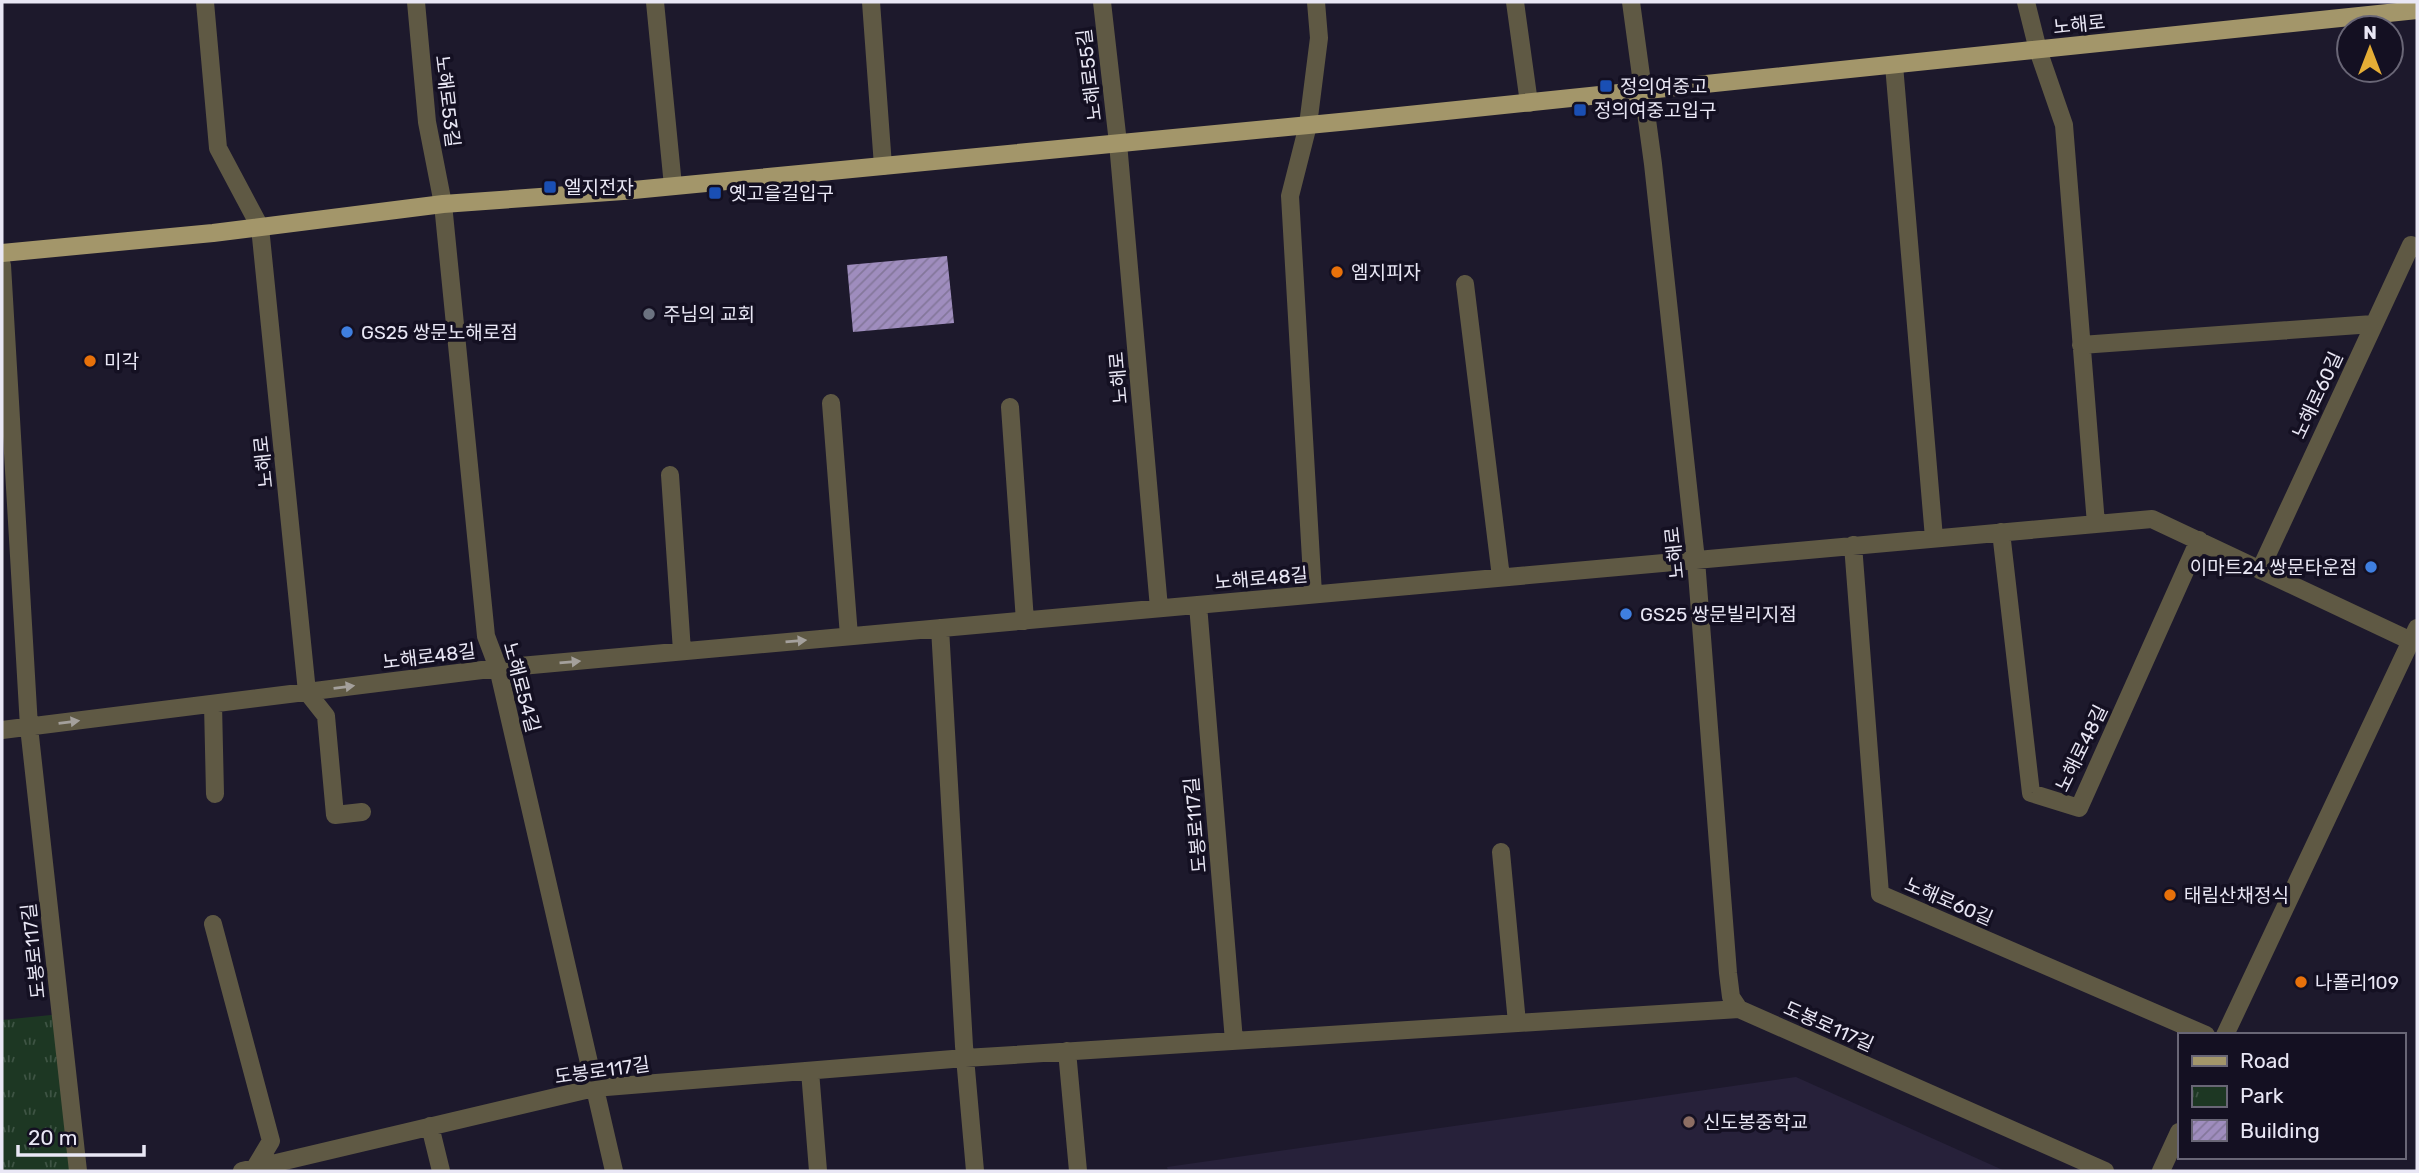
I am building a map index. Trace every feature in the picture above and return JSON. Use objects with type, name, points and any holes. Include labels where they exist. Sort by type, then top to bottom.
[{"type":"main road","name":"노해로","points":[[2,253],[260,227],[443,204],[673,186],[1308,125],[2417,10]]},
{"type":"street","name":"노해로","points":[[205,2],[218,148],[260,227],[307,692]]},
{"type":"street","name":"노해로53길","points":[[416,2],[427,122],[443,204]]},
{"type":"street","points":[[655,2],[673,186]]},
{"type":"street","points":[[871,2],[883,166]]},
{"type":"street","name":"노해로55길","points":[[1102,2],[1118,143]]},
{"type":"street","points":[[1313,594],[1290,196],[1308,125],[1319,38],[1316,2]]},
{"type":"street","points":[[1515,2],[1529,103]]},
{"type":"street","points":[[1631,2],[1642,92]]},
{"type":"street","name":"노해로","points":[[2026,2],[2038,50],[2064,125],[2096,524]]},
{"type":"street","points":[[1894,65],[1934,538]]},
{"type":"street","name":"노해로","points":[[1642,92],[1655,178],[1696,560],[1728,973],[1731,997],[1739,1009]]},
{"type":"street","name":"노해로","points":[[1118,143],[1159,608]]},
{"type":"street","name":"노해로54길","points":[[443,204],[486,636],[498,668],[614,1171]]},
{"type":"street","name":"노해로60길","points":[[2260,570],[2411,245],[2417,248]]},
{"type":"street","points":[[2,265],[29,727]]},
{"type":"street","points":[[1465,284],[1501,578]]},
{"type":"street","points":[[2081,345],[2373,324]]},
{"type":"street","points":[[831,403],[849,636]]},
{"type":"street","points":[[1010,407],[1025,621]]},
{"type":"street","points":[[670,475],[682,652]]},
{"type":"street","name":"노해로48길","points":[[2,730],[498,668],[2152,519],[2260,570],[2414,634]]},
{"type":"street","name":"노해로48길","points":[[2001,532],[2031,793],[2079,808],[2199,540]]},
{"type":"street","name":"노해로60길","points":[[1853,545],[1881,894],[2201,1033]]},
{"type":"street","name":"도봉로117길","points":[[1198,605],[1234,1041]]},
{"type":"street","points":[[940,628],[965,1058],[975,1171]]},
{"type":"street","points":[[2226,1033],[2414,634]]},
{"type":"street","points":[[307,692],[326,716],[335,815],[362,812]]},
{"type":"street","points":[[213,704],[215,794]]},
{"type":"street","name":"도봉로117길","points":[[29,727],[78,1171]]},
{"type":"street","points":[[1501,852],[1517,1023]]},
{"type":"street","name":"도봉로117길","points":[[213,924],[271,1141],[249,1170]]},
{"type":"street","name":"도봉로117길","points":[[249,1170],[594,1088],[965,1058],[1739,1009],[2105,1171]]},
{"type":"street","points":[[1067,1051],[1078,1171]]},
{"type":"street","points":[[810,1071],[818,1171]]},
{"type":"street","points":[[430,1126],[441,1171]]},
{"type":"street","points":[[2161,1171],[2178,1134]]},
{"type":"shaded area","name":"신도봉중학교","points":[[1796,1077],[2005,1171],[1168,1171],[1167,1167]]},
{"type":"green space","points":[[61,1014],[78,1171],[2,1171],[2,1020]]},
{"type":"building","points":[[947,256],[954,323],[853,332],[847,265]]},
{"type":"place","name":"정의여중고","points":[[1606,86]]},
{"type":"place","name":"정의여중고입구","points":[[1580,110]]},
{"type":"place","name":"엘지전자","points":[[550,187]]},
{"type":"place","name":"옛고을길입구","points":[[715,193]]},
{"type":"place","name":"엠지피자","points":[[1337,272]]},
{"type":"place","name":"주님의 교회","points":[[649,314]]},
{"type":"place","name":"GS25 쌍문노해로점","points":[[347,332]]},
{"type":"place","name":"미각","points":[[90,361]]},
{"type":"place","name":"이마트24 쌍문타운점","points":[[2371,567]]},
{"type":"place","name":"GS25 쌍문빌리지점","points":[[1626,614]]},
{"type":"place","name":"태림산채정식","points":[[2170,895]]},
{"type":"place","name":"나폴리109","points":[[2301,982]]},
{"type":"place","name":"신도봉중학교","points":[[1689,1122]]}]
